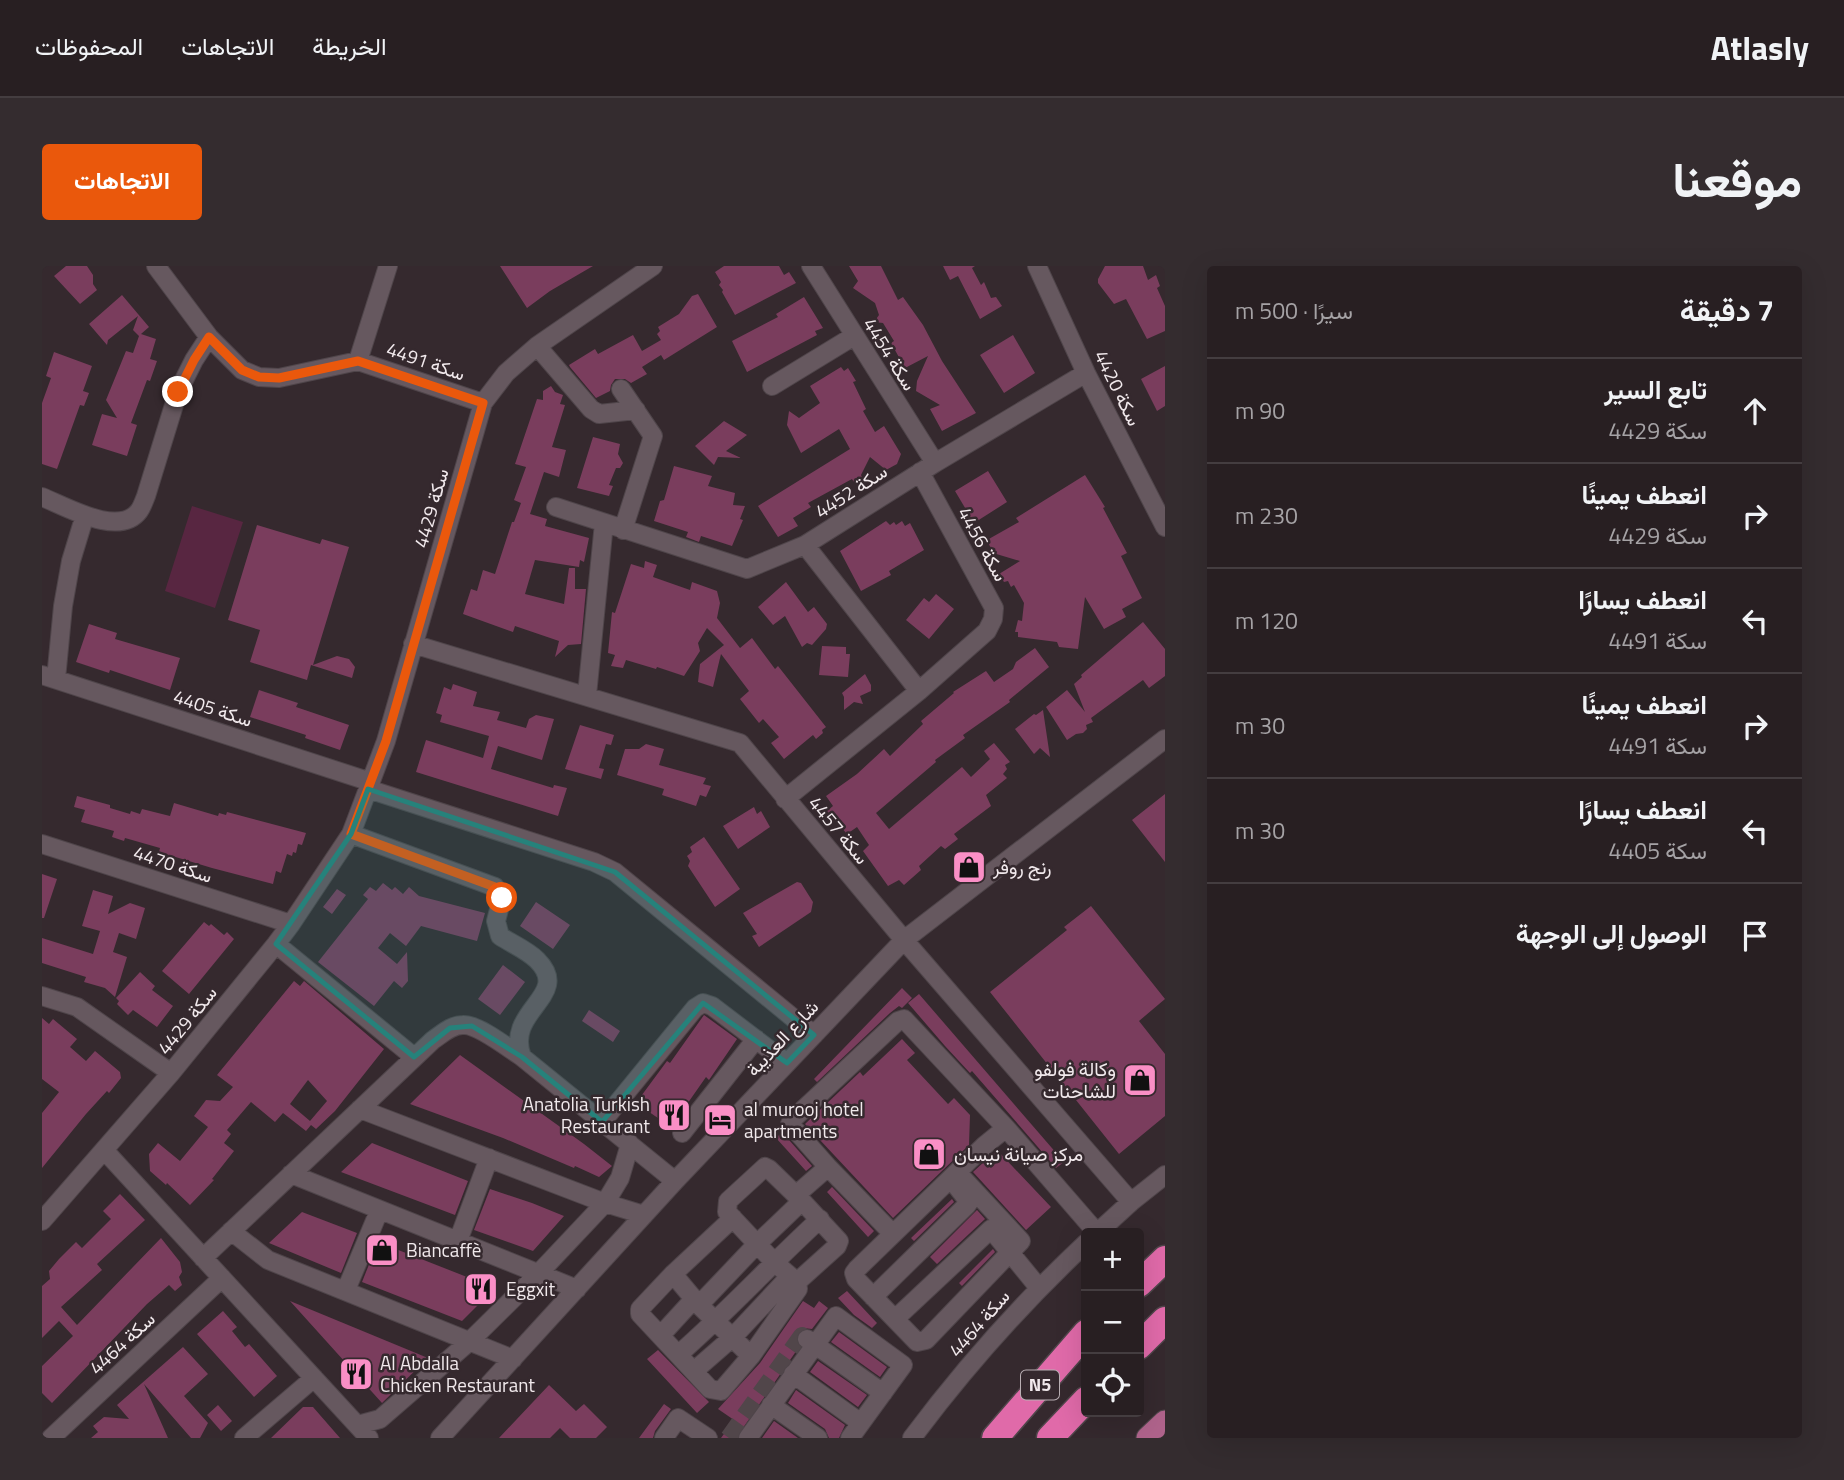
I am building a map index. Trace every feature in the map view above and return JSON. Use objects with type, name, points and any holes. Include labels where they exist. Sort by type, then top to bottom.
[{"type":"highway","points":[[1144,1279],[1165,1259]]},
{"type":"highway","points":[[1144,1341],[1165,1320]]},
{"type":"highway","name":"N5","points":[[995,1438],[1081,1339]]},
{"type":"highway","name":"N5","points":[[1050,1438],[1081,1405]]},
{"type":"main road","points":[[1148,1438],[1165,1422]]},
{"type":"street","name":"سكة 4491","points":[[156,266],[209,337],[242,370],[259,377],[279,378],[358,361],[483,403]]},
{"type":"street","points":[[358,361],[388,266]]},
{"type":"street","name":"سكة 4429","points":[[42,1221],[171,1073],[276,944],[351,834],[386,741],[483,403],[506,373],[537,346],[653,266]]},
{"type":"street","name":"سكة 4454","points":[[811,266],[927,468]]},
{"type":"street","name":"سكة 4420","points":[[1037,266],[1086,373],[1163,516]]},
{"type":"street","points":[[772,387],[853,336]]},
{"type":"street","points":[[42,496],[85,515],[113,523],[127,520],[139,513],[178,392],[209,337]]},
{"type":"street","points":[[537,346],[591,409],[599,414],[636,410]]},
{"type":"street","name":"سكة 4452","points":[[556,507],[747,569],[806,545],[927,468],[1086,373]]},
{"type":"street","points":[[621,389],[653,436],[623,530]]},
{"type":"street","name":"سكة 4456","points":[[785,799],[919,691],[987,631],[993,619],[994,608],[927,468]]},
{"type":"street","points":[[49,677],[71,561],[85,515]]},
{"type":"street","points":[[587,695],[604,523]]},
{"type":"street","points":[[806,545],[919,691]]},
{"type":"street","name":"سكة 4457","points":[[413,645],[740,743],[904,940],[1131,1202]]},
{"type":"street","name":"سكة 4405","points":[[49,677],[594,862],[614,872],[814,1035]]},
{"type":"street","name":"شارع العذيبة","points":[[441,1438],[675,1181],[904,940],[1165,739]]},
{"type":"street","points":[[351,834],[495,887],[502,898],[496,921],[500,936],[535,958],[546,971],[548,983],[543,995],[520,1027],[518,1045],[522,1057]]},
{"type":"street","name":"سكة 4470","points":[[42,844],[291,924]]},
{"type":"street","points":[[276,944],[414,1057]]},
{"type":"street","points":[[42,996],[77,1007],[171,1073]]},
{"type":"street","points":[[602,1122],[695,1008],[703,1003],[712,1006],[787,1063]]},
{"type":"street","points":[[893,1234],[790,1124],[898,1021],[904,1020],[1006,1128],[1093,1228]]},
{"type":"street","points":[[203,1258],[414,1057],[450,1028],[461,1024],[472,1026],[522,1057],[675,1181]]},
{"type":"street","points":[[682,1133],[756,1039]]},
{"type":"street","points":[[360,1108],[605,1203],[644,1215]]},
{"type":"street","points":[[853,1273],[1006,1128]]},
{"type":"street","points":[[105,1151],[363,1432],[470,1341],[605,1203],[620,1178],[630,1144]]},
{"type":"street","points":[[458,1241],[489,1158]]},
{"type":"street","points":[[694,1371],[793,1279],[827,1254],[839,1241],[799,1198],[765,1167],[727,1201],[727,1212],[733,1218],[774,1262],[793,1279],[796,1294],[751,1356],[721,1391],[710,1389],[642,1317],[640,1309],[733,1218]]},
{"type":"street","points":[[661,1335],[757,1244],[828,1167]]},
{"type":"street","points":[[291,1174],[577,1289]]},
{"type":"street","points":[[827,1254],[853,1273],[917,1342],[922,1343],[1021,1241],[954,1175]]},
{"type":"street","points":[[873,1297],[969,1202],[954,1175]]},
{"type":"street","points":[[1102,1228],[1165,1175]]},
{"type":"street","points":[[346,1290],[379,1211]]},
{"type":"street","points":[[679,1354],[820,1219]]},
{"type":"street","points":[[895,1319],[990,1229],[1039,1287]]},
{"type":"street","points":[[231,1231],[268,1259],[513,1359]]},
{"type":"street","name":"سكة 4464","points":[[912,1438],[977,1356],[1039,1287],[1081,1248]]},
{"type":"street","points":[[673,1274],[696,1302],[751,1356]]},
{"type":"street","name":"سكة 4464","points":[[51,1438],[222,1278]]},
{"type":"street","points":[[751,1437],[811,1342],[836,1316],[903,1365],[850,1438]]},
{"type":"street","points":[[811,1342],[883,1392]]},
{"type":"street","points":[[793,1374],[861,1423]]},
{"type":"street","points":[[244,1438],[314,1378]]},
{"type":"street","points":[[771,1405],[818,1438]]},
{"type":"street","points":[[664,1438],[678,1418],[708,1438]]},
{"type":"highlighted area","points":[[368,789],[615,872],[814,1035],[787,1063],[703,1003],[602,1122],[522,1057],[472,1026],[450,1028],[414,1057],[276,944],[351,834]]},
{"type":"shaded area","points":[[192,506],[243,522],[215,608],[165,591]]},
{"type":"building","points":[[66,266],[87,266],[93,275],[93,284],[97,290],[80,304],[54,276]]},
{"type":"building","points":[[500,266],[593,266],[527,308]]},
{"type":"building","points":[[724,266],[779,266],[784,275],[789,272],[796,283],[735,315],[715,272]]},
{"type":"building","points":[[849,266],[881,266],[898,300],[903,297],[923,325],[942,361],[976,413],[942,431],[930,409],[940,405],[916,391],[917,381],[928,356],[905,368],[883,323],[874,322],[879,315],[875,303],[853,288],[858,281]]},
{"type":"building","points":[[943,266],[975,266],[972,268],[981,285],[984,282],[991,298],[996,297],[1002,306],[980,319],[958,276],[950,280]]},
{"type":"building","points":[[1105,266],[1143,266],[1148,280],[1156,275],[1160,286],[1157,288],[1165,306],[1165,331],[1147,339],[1126,299],[1114,304],[1098,283]]},
{"type":"building","points":[[698,294],[717,327],[664,360],[661,355],[642,367],[647,374],[631,383],[625,379],[615,379],[610,391],[596,398],[570,367],[569,365],[595,349],[598,354],[633,335],[642,351],[661,340],[657,334],[660,331],[658,327],[679,314],[692,296]]},
{"type":"building","points":[[122,295],[149,327],[141,334],[156,339],[150,359],[157,361],[131,423],[137,425],[127,456],[92,445],[102,414],[117,418],[106,400],[126,351],[133,353],[139,336],[133,330],[138,316],[108,340],[107,345],[89,324]]},
{"type":"building","points":[[804,297],[823,328],[815,331],[817,335],[747,372],[732,341],[778,317],[776,314]]},
{"type":"building","points":[[1013,335],[1035,373],[1004,393],[980,355]]},
{"type":"building","points":[[54,352],[92,366],[83,391],[89,393],[84,406],[80,405],[57,469],[42,464],[42,403],[51,378],[46,376]]},
{"type":"building","points":[[1165,366],[1165,406],[1157,411],[1141,379]]},
{"type":"building","points":[[841,367],[844,371],[848,368],[856,381],[853,382],[866,409],[863,411],[875,432],[884,426],[901,454],[897,464],[886,470],[870,457],[861,475],[863,480],[855,484],[852,479],[808,503],[811,507],[793,518],[798,526],[778,537],[758,506],[850,449],[839,429],[801,453],[787,425],[789,411],[799,418],[820,403],[810,386]]},
{"type":"building","points":[[551,386],[555,392],[563,395],[560,404],[565,405],[552,447],[566,450],[559,477],[544,472],[530,514],[547,519],[545,526],[589,538],[584,562],[580,560],[579,567],[535,560],[525,594],[564,604],[569,568],[575,568],[575,589],[586,589],[581,644],[568,645],[555,657],[559,641],[515,626],[513,632],[463,614],[471,589],[477,591],[483,570],[495,574],[521,503],[514,500],[526,467],[515,464],[537,399],[543,400],[543,391]]},
{"type":"building","points":[[724,421],[747,435],[726,451],[741,458],[718,457],[714,465],[695,446]]},
{"type":"building","points":[[593,437],[620,444],[618,454],[623,463],[620,468],[616,468],[609,485],[613,486],[609,496],[577,488]]},
{"type":"building","points":[[674,466],[712,476],[708,486],[735,493],[733,505],[745,506],[740,519],[743,520],[732,546],[701,536],[699,542],[686,537],[688,532],[654,521],[660,501],[664,500]]},
{"type":"building","points":[[988,471],[1007,502],[974,523],[955,491]]},
{"type":"building","points":[[1085,475],[1105,507],[1103,508],[1127,553],[1121,556],[1142,598],[1122,609],[1126,617],[1104,629],[1085,597],[1078,649],[1059,647],[1057,642],[1018,637],[1018,632],[1015,632],[1018,620],[1022,621],[1024,603],[1014,585],[1011,587],[1008,581],[1004,582],[999,574],[1020,561],[993,553],[987,540],[1019,522],[1016,518]]},
{"type":"building","points":[[886,521],[890,525],[902,521],[905,526],[910,523],[924,550],[889,571],[891,575],[861,591],[840,551]]},
{"type":"building","points":[[257,525],[320,544],[322,539],[349,547],[313,665],[337,656],[349,659],[355,667],[352,678],[311,665],[307,680],[250,662],[260,630],[228,620]]},
{"type":"building","points":[[645,561],[657,565],[653,577],[690,590],[692,582],[717,591],[720,603],[717,618],[740,648],[752,638],[775,669],[778,666],[826,727],[822,730],[823,733],[816,739],[813,735],[784,759],[771,743],[779,737],[763,719],[759,723],[740,699],[749,691],[721,654],[713,687],[698,682],[700,664],[724,645],[707,628],[698,643],[700,651],[684,676],[626,660],[623,668],[611,666],[615,655],[608,653],[612,612],[615,613],[631,564],[644,568]]},
{"type":"building","points":[[786,582],[808,612],[814,607],[827,624],[812,645],[807,643],[802,647],[785,616],[773,625],[758,607]]},
{"type":"building","points":[[936,594],[954,609],[929,639],[906,620],[924,598],[929,602]]},
{"type":"building","points":[[1143,622],[1165,649],[1165,676],[1149,688],[1143,680],[1091,718],[1093,722],[1086,725],[1087,729],[1083,733],[1067,740],[1046,707],[1067,690],[1085,712],[1074,684]]},
{"type":"building","points":[[89,624],[117,633],[115,639],[180,658],[170,690],[76,662]]},
{"type":"building","points":[[822,646],[846,647],[846,654],[850,654],[848,677],[819,675]]},
{"type":"building","points":[[1035,648],[1049,667],[1009,700],[1010,702],[963,735],[965,738],[935,760],[936,762],[876,813],[889,829],[962,767],[971,777],[990,759],[984,751],[994,743],[1010,762],[1005,765],[1007,769],[1003,774],[1007,778],[986,795],[991,806],[954,834],[958,839],[945,849],[941,846],[919,866],[921,870],[904,885],[899,880],[888,886],[863,851],[869,845],[857,827],[847,834],[827,811],[833,806],[826,796],[857,774],[884,749],[890,756],[923,724],[921,721],[953,692],[986,671],[994,682],[1013,669],[1016,662]]},
{"type":"building","points":[[865,674],[871,691],[860,696],[863,704],[854,702],[844,710],[842,693]]},
{"type":"building","points":[[453,684],[477,692],[473,706],[500,712],[497,720],[526,728],[529,719],[536,715],[554,719],[542,760],[498,746],[491,769],[553,788],[554,785],[567,788],[558,816],[416,772],[426,740],[483,758],[489,736],[440,722],[442,715],[436,713],[444,687],[451,690]]},
{"type":"building","points":[[259,690],[298,703],[296,707],[349,725],[340,750],[305,738],[306,735],[250,717]]},
{"type":"building","points":[[1043,710],[1050,757],[1040,748],[1034,754],[1015,729]]},
{"type":"building","points":[[580,725],[614,735],[611,745],[606,744],[599,768],[604,769],[601,779],[565,769]]},
{"type":"building","points":[[646,744],[664,749],[659,765],[706,778],[703,784],[711,786],[706,797],[700,795],[696,806],[662,795],[664,789],[617,775],[625,749],[639,749]]},
{"type":"building","points":[[1165,794],[1165,862],[1132,820]]},
{"type":"building","points":[[77,796],[130,814],[131,811],[140,814],[142,809],[170,816],[174,803],[218,816],[219,813],[226,815],[227,812],[306,833],[302,845],[298,844],[296,853],[293,852],[292,856],[287,854],[281,873],[276,871],[273,884],[159,852],[160,848],[112,837],[114,831],[81,822],[85,810],[74,807]]},
{"type":"building","points":[[754,807],[757,814],[761,811],[770,827],[738,849],[723,826]]},
{"type":"building","points":[[704,837],[740,889],[715,907],[688,866],[690,861],[687,856],[692,852],[690,847]]},
{"type":"building","points":[[42,874],[57,879],[44,918],[42,918]]},
{"type":"building","points":[[797,882],[801,883],[813,902],[811,912],[759,947],[752,936],[757,934],[743,913]]},
{"type":"building","points":[[383,883],[392,890],[395,887],[403,894],[409,887],[419,896],[485,913],[477,941],[421,926],[406,946],[390,933],[378,948],[397,964],[407,952],[408,981],[402,988],[394,981],[374,1006],[318,962],[368,899],[363,895],[370,887],[376,891]]},
{"type":"building","points":[[337,889],[346,895],[332,914],[323,907]]},
{"type":"building","points":[[93,890],[113,896],[108,914],[130,903],[145,908],[136,939],[119,933],[113,952],[127,957],[115,997],[105,988],[84,982],[86,977],[42,963],[42,938],[93,954],[100,931],[82,926]]},
{"type":"building","points":[[536,902],[570,925],[553,949],[520,926]]},
{"type":"building","points":[[1091,906],[1165,999],[1139,1021],[1165,1054],[1165,1116],[1119,1154],[990,992],[1067,930],[1064,927]]},
{"type":"building","points":[[204,922],[209,926],[211,924],[224,935],[227,932],[234,939],[189,994],[162,971]]},
{"type":"building","points":[[503,965],[525,982],[500,1015],[478,999]]},
{"type":"building","points":[[140,972],[155,986],[152,990],[173,1006],[157,1027],[133,1010],[128,1015],[117,1004],[119,1001],[116,998]]},
{"type":"building","points":[[294,981],[300,986],[304,981],[384,1049],[335,1111],[316,1129],[311,1125],[306,1131],[283,1113],[275,1122],[251,1102],[227,1130],[231,1134],[224,1143],[234,1151],[212,1179],[214,1180],[190,1205],[150,1171],[149,1154],[158,1143],[180,1161],[208,1127],[194,1116],[206,1100],[220,1101],[233,1087],[217,1075]],"holes":[[[308,1080],[327,1101],[310,1121],[290,1104]]]},
{"type":"building","points":[[902,988],[912,998],[902,1008],[899,1006],[890,1013],[817,1082],[814,1079]]},
{"type":"building","points":[[919,994],[1064,1162],[1056,1168],[972,1071],[970,1073],[945,1046],[908,1003]]},
{"type":"building","points":[[589,1010],[620,1031],[613,1042],[582,1021]]},
{"type":"building","points":[[704,1015],[737,1039],[709,1080],[706,1077],[671,1127],[636,1103],[667,1061],[670,1063]]},
{"type":"building","points":[[42,1018],[49,1024],[53,1019],[77,1039],[70,1047],[86,1061],[95,1051],[120,1072],[121,1078],[86,1114],[42,1168],[42,1113],[59,1092],[42,1079]]},
{"type":"building","points":[[902,1039],[915,1053],[907,1060],[948,1104],[954,1098],[970,1115],[969,1145],[893,1218],[805,1124],[860,1072],[863,1076]]},
{"type":"building","points":[[460,1055],[612,1166],[599,1177],[410,1104]]},
{"type":"building","points":[[782,1132],[812,1166],[806,1171],[776,1138]]},
{"type":"building","points":[[372,1143],[468,1181],[455,1215],[341,1172]]},
{"type":"building","points":[[997,1150],[1051,1207],[1026,1230],[973,1172]]},
{"type":"building","points":[[832,1187],[874,1231],[868,1237],[827,1192]]},
{"type":"building","points":[[490,1189],[564,1216],[533,1251],[474,1230]]},
{"type":"building","points":[[120,1194],[145,1220],[97,1264],[102,1270],[61,1307],[77,1325],[161,1238],[180,1262],[182,1272],[179,1277],[182,1285],[175,1291],[169,1285],[147,1304],[52,1403],[42,1393],[42,1366],[73,1336],[59,1321],[42,1338],[42,1286],[50,1279],[49,1271],[76,1242],[82,1248],[111,1219],[103,1211]]},
{"type":"building","points":[[952,1199],[954,1202],[914,1241],[911,1238]]},
{"type":"building","points":[[977,1210],[985,1219],[937,1264],[930,1257]]},
{"type":"building","points":[[302,1212],[357,1233],[341,1273],[269,1243]]},
{"type":"building","points":[[378,1242],[495,1288],[462,1321],[362,1282]]},
{"type":"building","points":[[993,1249],[995,1252],[962,1286],[959,1283]]},
{"type":"building","points":[[847,1291],[877,1323],[872,1328],[854,1315],[838,1298]]},
{"type":"building","points":[[290,1301],[428,1358],[382,1403]]},
{"type":"building","points":[[803,1301],[814,1308],[819,1301],[828,1308],[812,1329],[803,1328],[797,1333],[799,1347],[736,1438],[721,1438],[734,1420],[718,1409],[760,1363]]},
{"type":"building","points":[[223,1311],[237,1327],[232,1331],[245,1347],[249,1344],[277,1376],[254,1397],[197,1334]]},
{"type":"building","points":[[839,1332],[887,1367],[880,1377],[831,1342]]},
{"type":"building","points":[[183,1347],[208,1374],[184,1396],[208,1423],[200,1438],[191,1438],[144,1384],[168,1438],[91,1438],[98,1432],[93,1426],[104,1417],[129,1419],[117,1405]]},
{"type":"building","points":[[658,1350],[709,1402],[697,1413],[647,1359]]},
{"type":"building","points":[[818,1361],[867,1395],[858,1407],[810,1372]]},
{"type":"building","points":[[549,1385],[576,1411],[584,1404],[607,1427],[596,1438],[570,1438],[560,1428],[550,1438],[499,1438]]},
{"type":"building","points":[[796,1390],[845,1425],[839,1438],[829,1438],[825,1429],[788,1403]]},
{"type":"building","points":[[664,1404],[671,1409],[653,1438],[639,1438]]},
{"type":"building","points":[[218,1405],[232,1421],[221,1431],[207,1415]]},
{"type":"building","points":[[303,1407],[313,1407],[340,1438],[271,1438]]},
{"type":"building","points":[[774,1421],[798,1438],[762,1438]]},
{"type":"tunnel","points":[[729,1438],[802,1336],[807,1339]]},
{"type":"place","name":"رنج روفر","points":[[969,867]]},
{"type":"place","name":"وكالة فولفو للشاحنات","points":[[1140,1080]]},
{"type":"place","name":"Anatolia Turkish Restaurant","points":[[674,1115]]},
{"type":"place","name":"al murooj hotel apartments","points":[[720,1120]]},
{"type":"place","name":"مركز صيانة نيسان","points":[[929,1154]]},
{"type":"place","name":"Biancaffè","points":[[382,1250]]},
{"type":"place","name":"Eggxit","points":[[481,1289]]},
{"type":"place","name":"Al Abdalla Chicken Restaurant","points":[[356,1374]]},
{"type":"route","points":[[178,392],[209,337],[242,370],[259,377],[279,378],[358,361],[483,403],[386,741],[351,834],[495,887],[502,898]]}]
